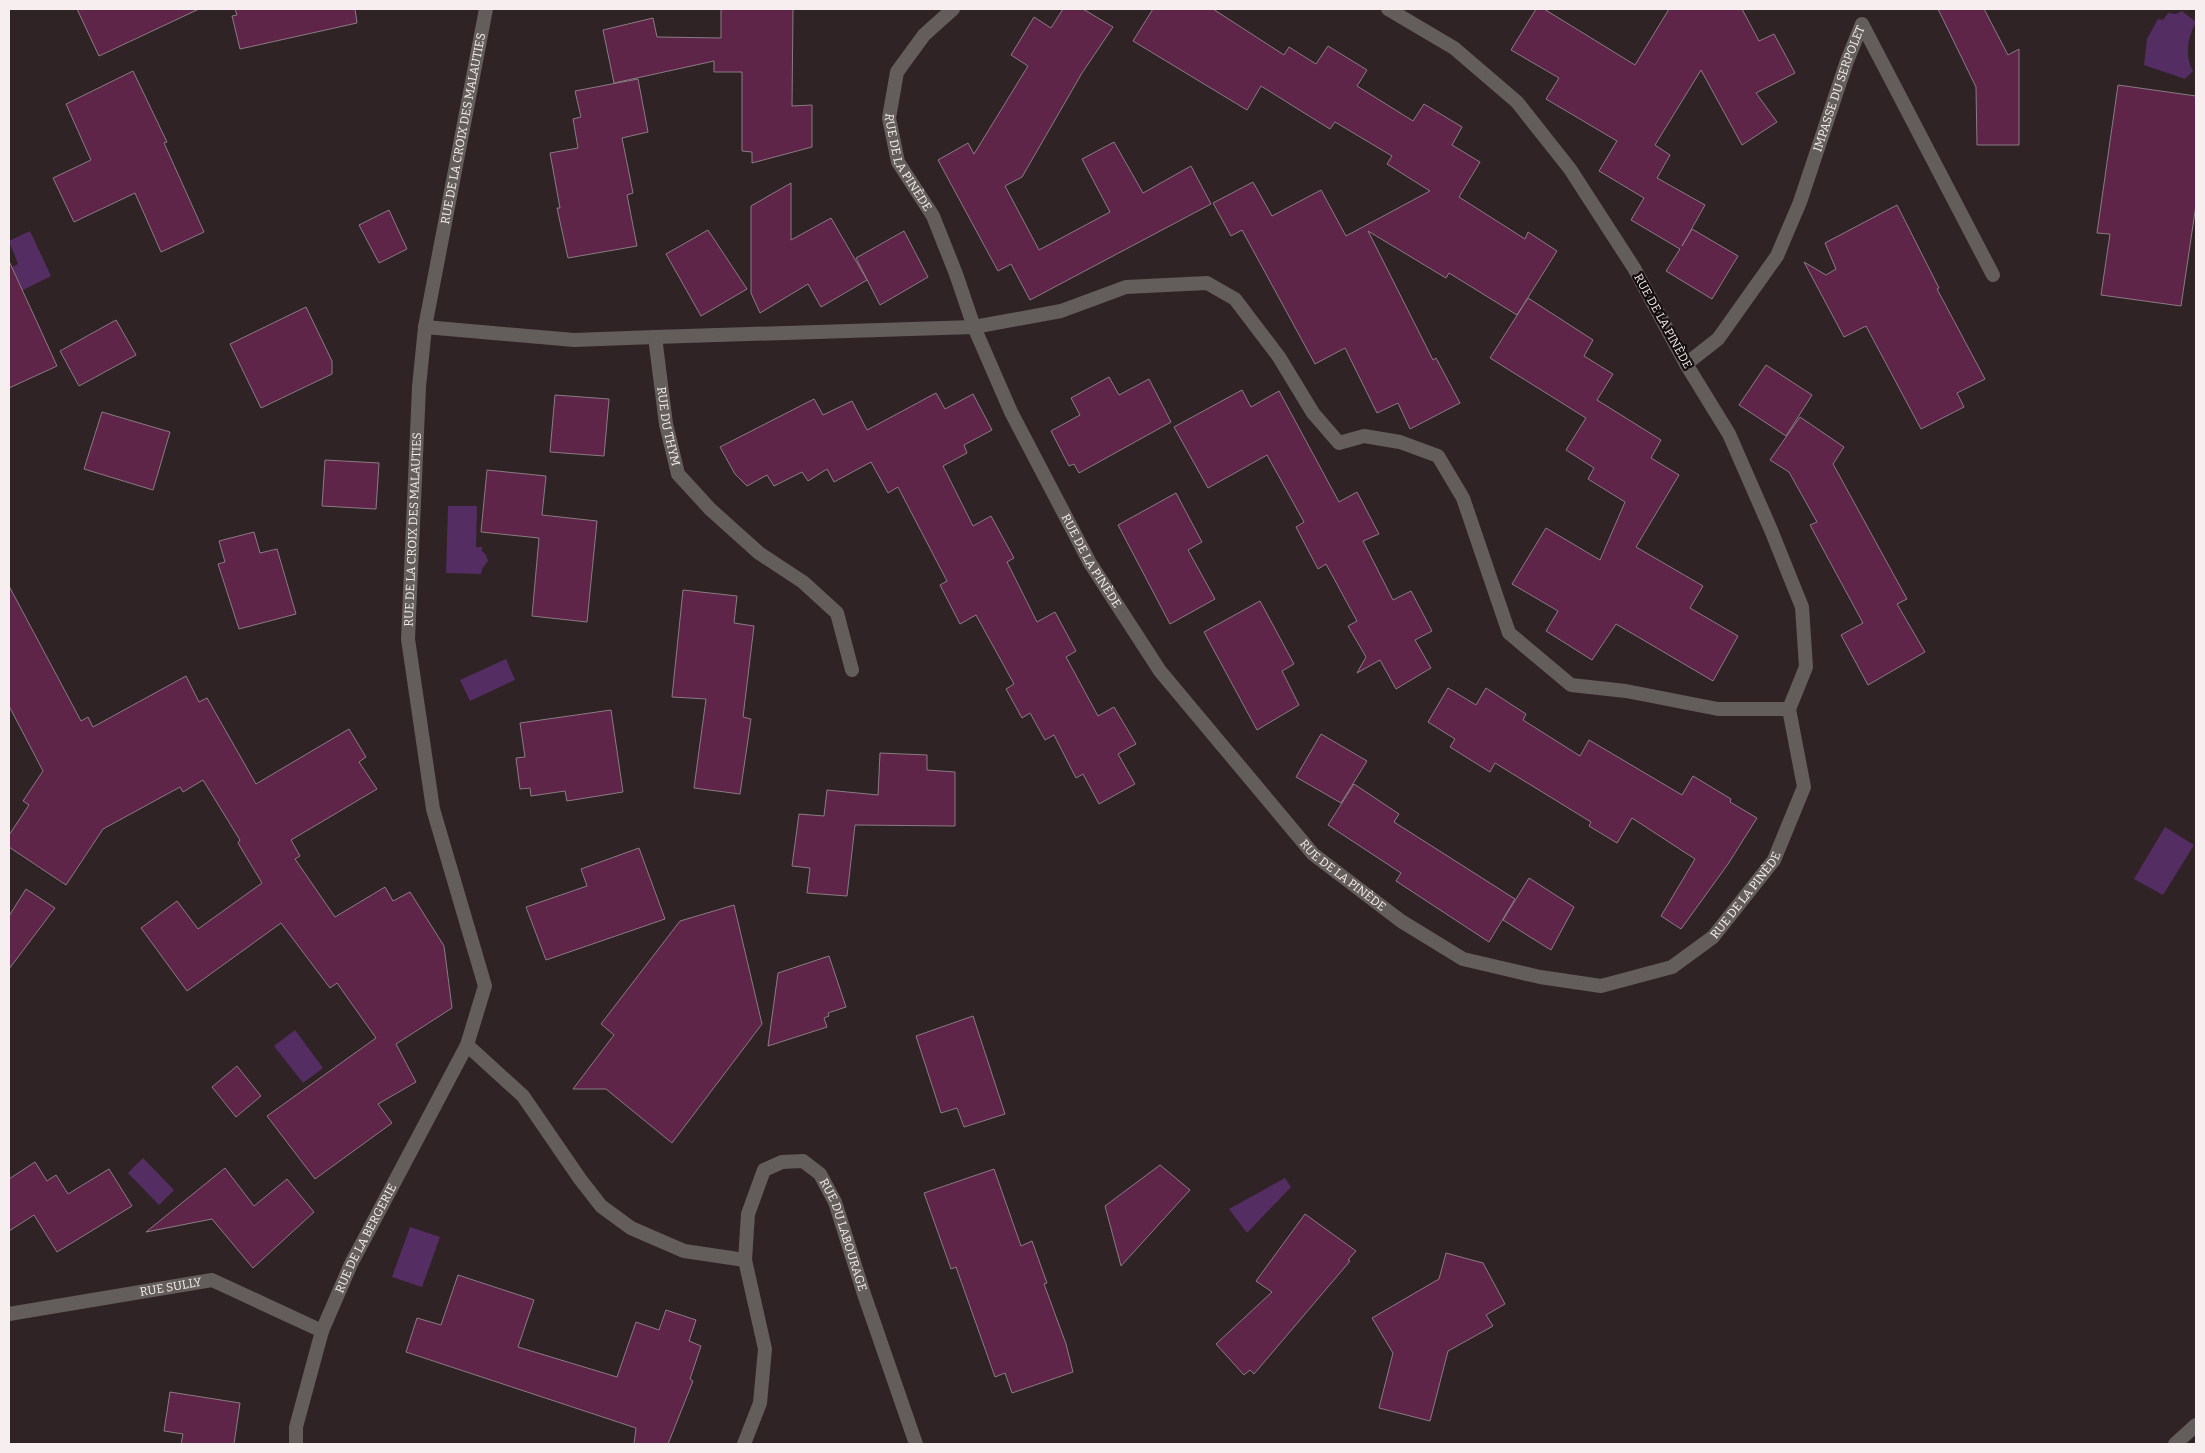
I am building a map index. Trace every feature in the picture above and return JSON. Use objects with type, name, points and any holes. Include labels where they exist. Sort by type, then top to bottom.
[{"type":"street","name":"RUE DE LA CROIX DES MALAUTIES","points":[[467,1045],[485,986],[433,809],[408,639],[419,387],[425,326],[486,9]]},
{"type":"street","name":"RUE DE LA PINÈDE","points":[[953,9],[924,35],[897,72],[889,118],[898,162],[932,216],[956,274],[974,327],[1011,412],[1090,563],[1160,671],[1314,854],[1401,922],[1463,959],[1540,978],[1601,986],[1672,968],[1714,937],[1774,860],[1804,787],[1789,709],[1806,667],[1802,607],[1729,434],[1686,364],[1634,268],[1570,169],[1517,102],[1454,48],[1388,9]]},
{"type":"street","name":"IMPASSE DU SERPOLET","points":[[1686,364],[1718,339],[1777,256],[1800,202],[1847,61],[1862,24],[1993,275]]},
{"type":"street","points":[[425,326],[574,340],[974,327],[1061,311],[1126,287],[1207,283],[1235,299],[1278,357],[1314,413],[1339,443],[1364,436],[1400,442],[1438,456],[1463,498],[1509,633],[1571,685],[1626,691],[1718,708],[1789,709]]},
{"type":"street","name":"RUE DU THYM","points":[[655,338],[666,424],[678,474],[710,509],[759,553],[803,582],[837,613],[852,670]]},
{"type":"street","points":[[467,1045],[523,1096],[580,1179],[601,1206],[630,1228],[684,1251],[745,1260]]},
{"type":"street","name":"RUE DE LA BERGERIE","points":[[296,1444],[296,1427],[322,1331],[350,1264],[467,1045]]},
{"type":"street","name":"RUE DU LABOURAGE","points":[[744,1444],[760,1403],[765,1349],[745,1260],[748,1214],[764,1170],[782,1162],[803,1161],[820,1174],[835,1202],[864,1294],[916,1444]]},
{"type":"street","name":"RUE SULLY","points":[[9,1314],[212,1280],[322,1331]]},
{"type":"street","points":[[2175,1444],[2196,1425]]},
{"type":"shaded area","points":[[2182,11],[2196,22],[2188,46],[2190,65],[2193,71],[2185,79],[2144,65],[2147,39],[2158,19],[2163,20],[2168,13],[2176,14]]},
{"type":"shaded area","points":[[30,231],[51,276],[9,297],[9,269],[18,264],[9,241]]},
{"type":"shaded area","points":[[448,506],[477,506],[476,547],[482,547],[482,551],[488,561],[481,574],[446,573]]},
{"type":"shaded area","points":[[506,659],[515,680],[470,701],[460,680]]},
{"type":"shaded area","points":[[2165,827],[2194,845],[2163,895],[2134,879]]},
{"type":"shaded area","points":[[295,1030],[323,1068],[303,1083],[274,1046]]},
{"type":"shaded area","points":[[143,1158],[174,1190],[159,1205],[128,1173]]},
{"type":"shaded area","points":[[1285,1178],[1291,1187],[1247,1233],[1229,1209]]},
{"type":"shaded area","points":[[410,1227],[440,1237],[422,1287],[392,1277]]},
{"type":"building","points":[[77,9],[199,9],[99,56]]},
{"type":"building","points":[[235,9],[355,9],[357,23],[240,49],[232,16],[237,15]]},
{"type":"building","points":[[721,9],[793,9],[792,106],[812,105],[812,147],[752,163],[752,152],[742,151],[742,72],[714,72],[714,61],[614,83],[603,30],[653,18],[657,37],[721,38]]},
{"type":"building","points":[[1063,9],[1083,9],[1113,27],[1082,73],[1022,177],[1005,186],[1039,250],[1110,212],[1082,159],[1114,142],[1143,193],[1191,166],[1211,204],[1030,300],[1011,264],[998,271],[938,160],[968,143],[974,154],[1028,66],[1011,55],[1034,17],[1051,28]]},
{"type":"building","points":[[1153,9],[1213,9],[1284,55],[1289,47],[1316,64],[1328,46],[1367,70],[1357,86],[1413,121],[1424,104],[1462,127],[1452,145],[1480,162],[1459,197],[1525,239],[1528,232],[1557,251],[1517,315],[1449,273],[1446,278],[1368,231],[1433,360],[1436,358],[1460,403],[1410,429],[1398,403],[1377,413],[1345,348],[1315,364],[1242,230],[1231,236],[1213,203],[1253,182],[1272,216],[1321,190],[1346,236],[1430,191],[1387,164],[1392,156],[1335,122],[1330,129],[1261,86],[1247,110],[1133,41]]},
{"type":"building","points":[[1536,9],[1544,9],[1635,65],[1669,9],[1742,9],[1759,41],[1774,34],[1795,73],[1756,93],[1777,122],[1742,145],[1701,70],[1655,145],[1670,155],[1657,178],[1705,205],[1682,246],[1692,229],[1738,256],[1712,299],[1666,271],[1680,249],[1631,220],[1644,198],[1599,171],[1617,141],[1546,99],[1559,78],[1511,50]]},
{"type":"building","points":[[1938,9],[1984,9],[2008,55],[2019,49],[2019,145],[1977,145],[1976,87]]},
{"type":"building","points":[[133,71],[167,142],[164,143],[204,232],[161,252],[135,193],[74,222],[53,178],[91,160],[66,104]]},
{"type":"building","points":[[638,79],[648,132],[622,138],[633,193],[627,195],[637,246],[568,258],[557,208],[560,208],[550,153],[578,148],[573,119],[581,117],[575,91]]},
{"type":"building","points":[[2118,85],[2196,96],[2196,205],[2181,306],[2101,295],[2110,234],[2097,233]]},
{"type":"building","points":[[791,183],[791,240],[831,218],[867,280],[821,307],[808,284],[760,313],[751,293],[751,206]]},
{"type":"building","points":[[1897,205],[1939,288],[1937,289],[1985,379],[1957,393],[1964,407],[1921,429],[1866,326],[1844,337],[1804,262],[1826,275],[1836,269],[1825,243]]},
{"type":"building","points":[[389,210],[407,249],[379,263],[359,225]]},
{"type":"building","points":[[708,230],[747,289],[701,316],[666,254]]},
{"type":"building","points":[[904,231],[928,277],[880,305],[856,258]]},
{"type":"building","points":[[9,261],[57,366],[9,388]]},
{"type":"building","points":[[1528,298],[1593,340],[1584,356],[1613,374],[1597,400],[1661,440],[1651,458],[1679,475],[1636,547],[1703,586],[1690,608],[1738,636],[1713,681],[1616,624],[1592,660],[1546,631],[1558,611],[1512,584],[1546,528],[1600,560],[1625,502],[1588,479],[1594,468],[1566,450],[1586,418],[1490,358]]},
{"type":"building","points":[[306,307],[332,361],[332,374],[261,408],[230,344]]},
{"type":"building","points":[[116,320],[136,355],[79,386],[60,351]]},
{"type":"building","points":[[1766,365],[1812,395],[1786,436],[1739,405]]},
{"type":"building","points":[[1109,377],[1119,395],[1149,379],[1171,422],[1079,473],[1074,464],[1069,466],[1051,431],[1080,415],[1071,398]]},
{"type":"building","points":[[1242,390],[1251,407],[1279,391],[1339,502],[1357,492],[1379,534],[1363,541],[1393,600],[1411,591],[1432,631],[1415,640],[1431,668],[1396,689],[1380,660],[1357,673],[1366,657],[1348,626],[1357,621],[1326,564],[1318,569],[1296,527],[1304,522],[1267,455],[1208,488],[1174,427]]},
{"type":"building","points":[[936,393],[945,409],[973,394],[992,430],[964,445],[967,453],[943,466],[973,526],[991,516],[1014,558],[1007,562],[1037,622],[1055,612],[1076,651],[1066,657],[1098,716],[1114,707],[1136,744],[1118,754],[1135,784],[1099,804],[1083,774],[1076,778],[1054,735],[1045,740],[1030,713],[1022,718],[1006,689],[1014,684],[976,615],[960,624],[940,585],[947,581],[898,487],[888,493],[871,462],[834,482],[827,469],[808,481],[802,472],[774,486],[767,475],[747,486],[735,474],[720,447],[814,399],[823,415],[852,401],[867,430]]},
{"type":"building","points":[[555,395],[609,399],[604,456],[550,452]]},
{"type":"building","points":[[102,412],[170,432],[153,490],[84,469]]},
{"type":"building","points":[[1800,417],[1844,447],[1833,464],[1907,599],[1897,604],[1925,652],[1868,685],[1841,635],[1863,623],[1810,525],[1817,522],[1789,472],[1770,460]]},
{"type":"building","points":[[325,460],[379,463],[376,509],[322,506]]},
{"type":"building","points":[[487,470],[546,476],[542,515],[597,521],[587,622],[532,616],[539,538],[481,532]]},
{"type":"building","points":[[1176,493],[1202,542],[1188,550],[1215,599],[1170,624],[1118,525]]},
{"type":"building","points":[[254,532],[260,553],[277,549],[296,614],[239,629],[218,564],[225,562],[219,541]]},
{"type":"building","points":[[9,586],[81,721],[88,717],[93,727],[186,676],[199,702],[207,698],[256,784],[349,729],[366,757],[359,762],[377,789],[291,840],[300,856],[295,859],[335,917],[385,887],[393,901],[410,892],[444,946],[452,1008],[396,1044],[416,1082],[378,1104],[392,1123],[315,1179],[267,1116],[376,1038],[337,983],[330,988],[281,923],[187,991],[141,928],[177,901],[198,929],[262,883],[238,843],[240,840],[203,780],[183,792],[180,787],[103,829],[66,885],[9,847],[9,835],[29,805],[23,801],[43,771],[9,706]]},
{"type":"building","points":[[683,590],[737,596],[734,623],[754,626],[743,717],[751,719],[740,794],[694,788],[706,699],[672,697]]},
{"type":"building","points":[[1260,601],[1294,664],[1282,671],[1299,705],[1257,730],[1204,632]]},
{"type":"building","points":[[1448,688],[1476,705],[1486,688],[1526,714],[1523,720],[1580,756],[1589,740],[1682,795],[1693,776],[1731,799],[1730,802],[1757,818],[1728,864],[1681,929],[1661,916],[1695,859],[1632,818],[1617,843],[1589,826],[1591,822],[1495,763],[1490,772],[1450,747],[1455,739],[1428,722]]},
{"type":"building","points":[[611,710],[623,792],[567,801],[565,791],[531,796],[530,788],[520,789],[516,758],[525,757],[520,723]]},
{"type":"building","points":[[1321,734],[1367,761],[1341,803],[1296,777]]},
{"type":"building","points":[[880,753],[927,755],[927,770],[955,772],[955,826],[855,825],[847,896],[807,893],[810,868],[792,866],[799,814],[824,816],[827,790],[878,795]]},
{"type":"building","points":[[1354,784],[1399,814],[1394,822],[1515,899],[1489,942],[1396,881],[1401,873],[1328,825]]},
{"type":"building","points":[[639,848],[665,919],[546,960],[526,907],[587,886],[581,869]]},
{"type":"building","points":[[1529,878],[1574,907],[1551,950],[1503,920]]},
{"type":"building","points":[[26,889],[55,908],[9,969],[9,916]]},
{"type":"building","points":[[734,905],[762,1024],[672,1143],[606,1089],[573,1089],[614,1035],[601,1024],[680,921]]},
{"type":"building","points":[[829,956],[846,1007],[828,1013],[829,1016],[824,1018],[827,1027],[768,1046],[778,973]]},
{"type":"building","points":[[973,1016],[1005,1114],[964,1127],[957,1108],[941,1113],[916,1036]]},
{"type":"building","points":[[237,1066],[261,1096],[236,1117],[212,1087]]},
{"type":"building","points":[[35,1162],[47,1181],[56,1175],[68,1194],[109,1169],[132,1206],[57,1252],[34,1215],[9,1231],[9,1179]]},
{"type":"building","points":[[1160,1165],[1190,1190],[1121,1266],[1105,1206]]},
{"type":"building","points":[[225,1168],[254,1206],[287,1179],[314,1212],[253,1268],[212,1219],[146,1232]]},
{"type":"building","points":[[994,1169],[1021,1246],[1032,1241],[1047,1283],[1044,1284],[1066,1344],[1073,1372],[1012,1393],[1005,1373],[995,1377],[956,1267],[951,1269],[924,1193]]},
{"type":"building","points":[[1305,1214],[1356,1251],[1348,1260],[1350,1261],[1254,1374],[1250,1370],[1244,1375],[1216,1344],[1272,1292],[1256,1281]]},
{"type":"building","points":[[1446,1253],[1483,1263],[1505,1304],[1486,1315],[1493,1326],[1448,1351],[1430,1421],[1379,1408],[1393,1353],[1372,1318],[1439,1279]]},
{"type":"building","points":[[458,1275],[534,1300],[518,1347],[617,1377],[636,1322],[659,1330],[666,1310],[696,1320],[689,1341],[701,1346],[690,1379],[693,1381],[668,1444],[634,1444],[636,1428],[406,1352],[417,1318],[441,1325]]},
{"type":"building","points":[[170,1392],[240,1403],[234,1444],[181,1444],[183,1434],[164,1431]]}]
